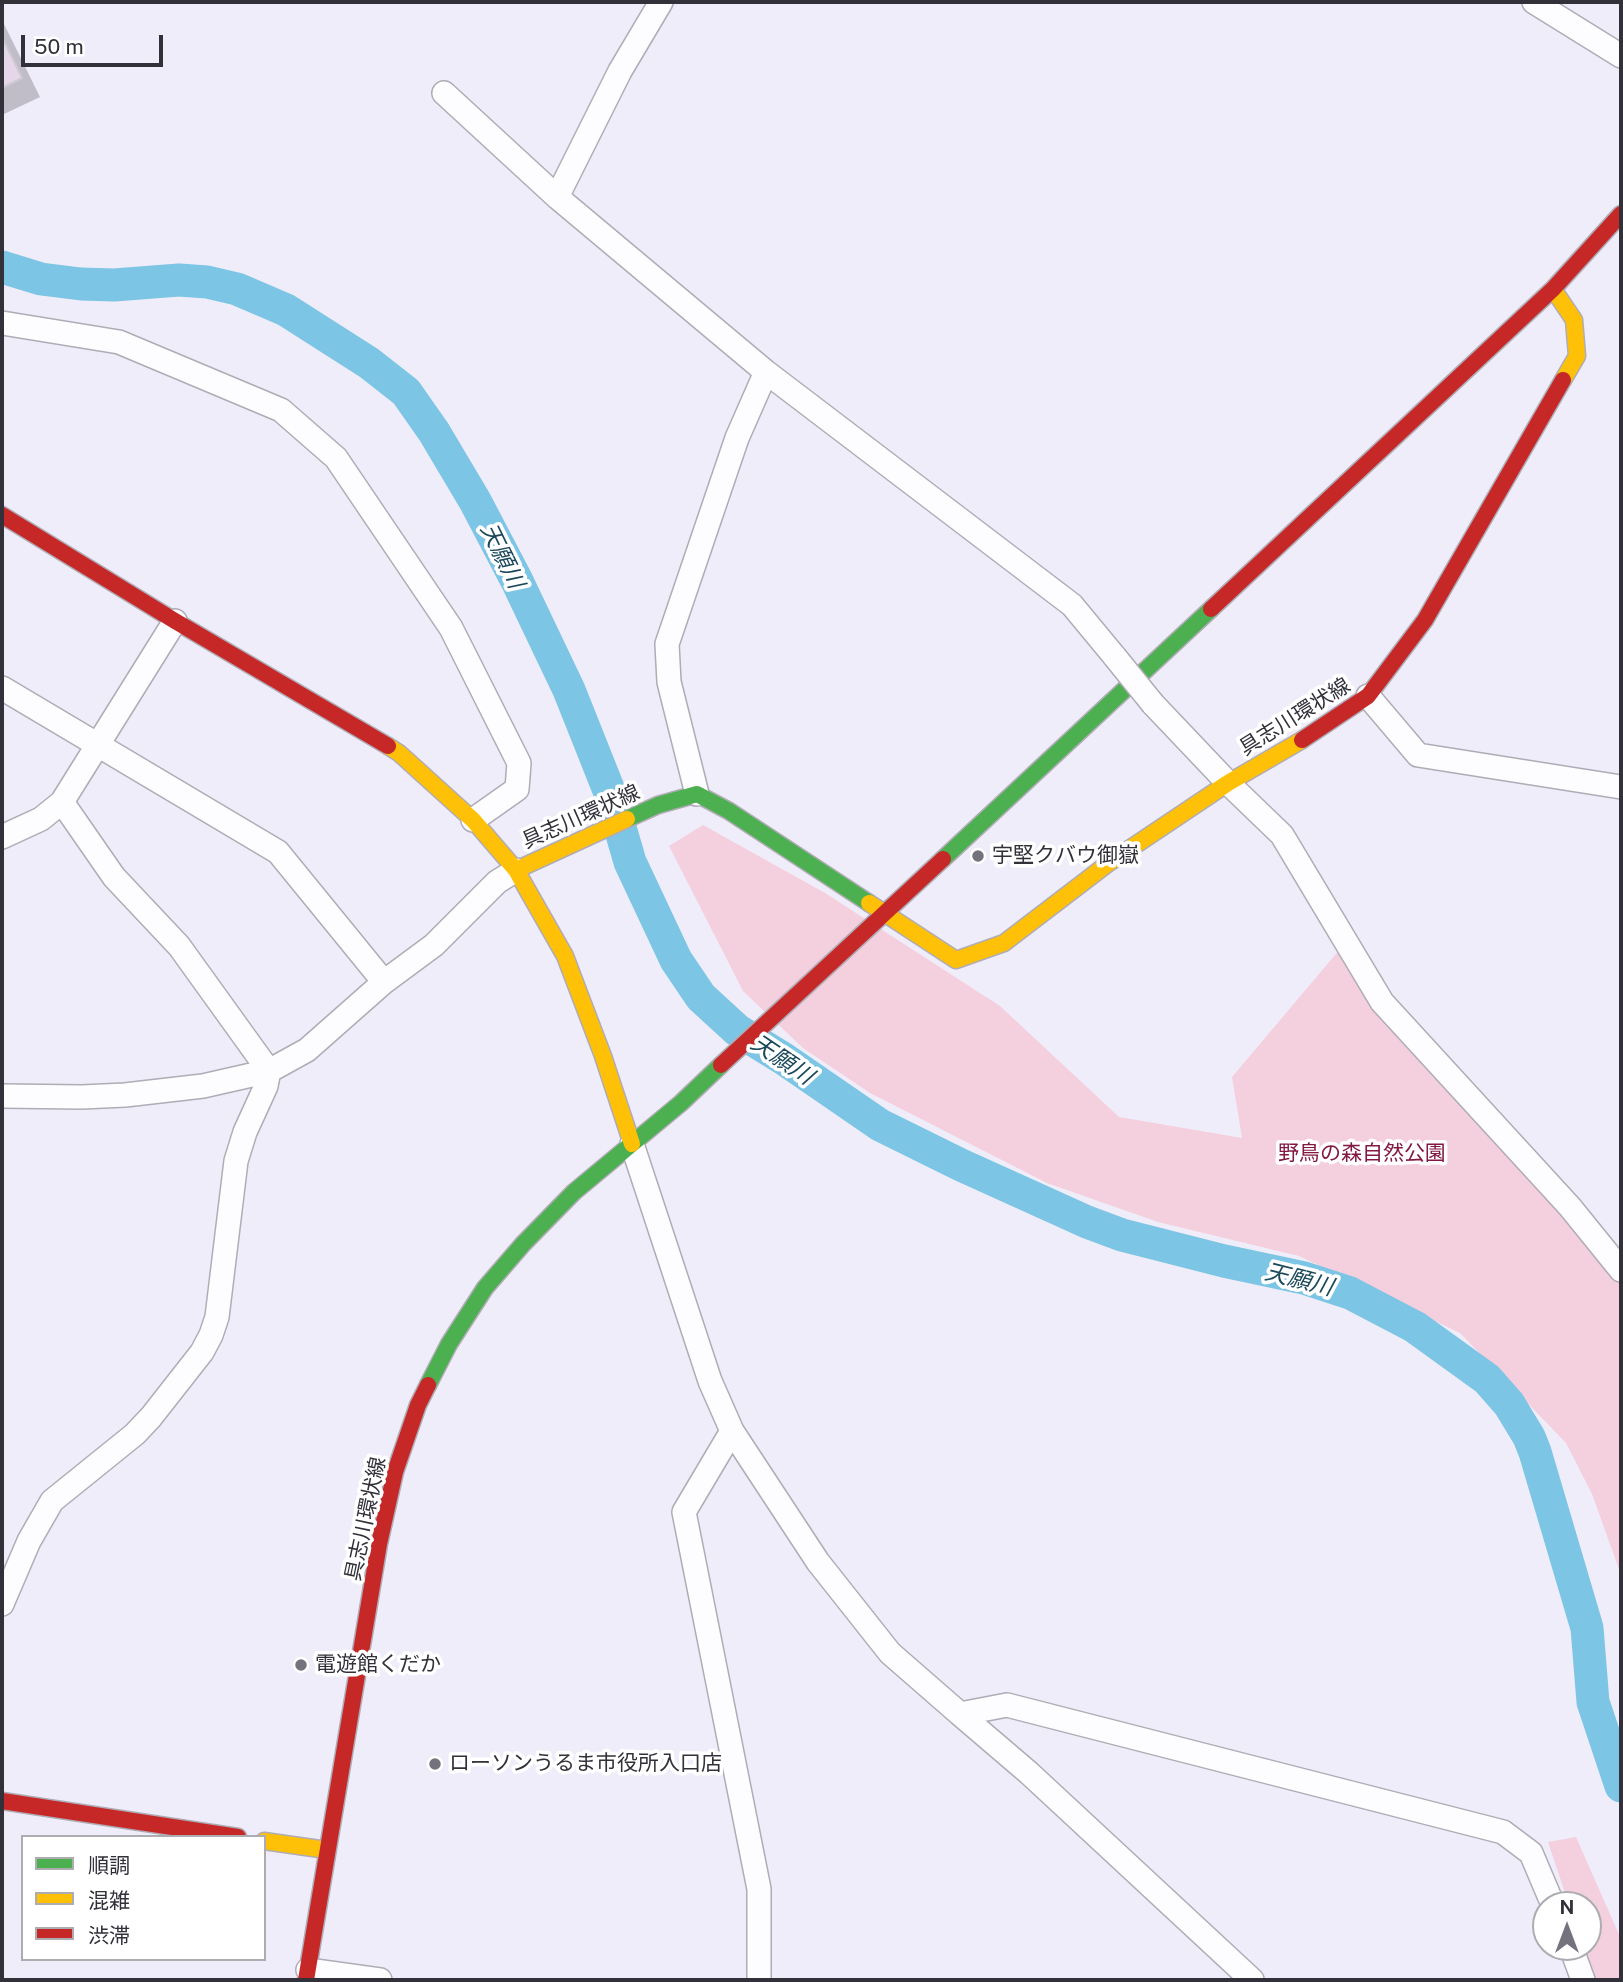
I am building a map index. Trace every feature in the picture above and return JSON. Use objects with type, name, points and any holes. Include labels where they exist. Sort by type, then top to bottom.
[{"type":"main road","name":"具志川環状線","points":[[307,1975],[379,1544],[395,1472],[418,1405],[449,1344],[485,1288],[574,1192],[681,1103],[884,914],[1553,289],[1621,214]]},
{"type":"main road","name":"具志川環状線","points":[[632,1144],[603,1056],[565,956],[516,870],[658,805],[697,794],[729,811],[957,960],[1004,943],[1110,862],[1228,783],[1295,745],[1368,696],[1425,620],[1577,356],[1574,320],[1553,289]]},
{"type":"main road","points":[[2,515],[399,753],[473,820],[516,870]]},
{"type":"main road","points":[[2,1801],[225,1835]]},
{"type":"main road","points":[[266,1841],[327,1850]]},
{"type":"street","points":[[556,197],[620,71],[661,2]]},
{"type":"street","points":[[1534,2],[1621,56]]},
{"type":"street","points":[[444,93],[556,197],[766,372],[1072,605],[1153,704],[1282,835],[1382,1002],[1570,1207],[1621,1270]]},
{"type":"street","points":[[2,323],[119,342],[281,410],[336,458],[451,628],[519,763],[517,789],[473,820]]},
{"type":"street","points":[[697,794],[668,682],[667,644],[737,438],[766,372]]},
{"type":"street","points":[[2,837],[41,819],[62,802],[175,621]]},
{"type":"street","points":[[2,688],[278,852],[384,982]]},
{"type":"street","points":[[1368,696],[1418,755],[1621,787]]},
{"type":"street","points":[[2,1604],[34,1530],[52,1502],[143,1426],[202,1352],[211,1335],[217,1317],[236,1161],[245,1132],[266,1086],[269,1071],[179,946],[114,877],[62,802]]},
{"type":"street","points":[[2,1096],[125,1095],[203,1086],[269,1071],[307,1050],[384,982],[434,945],[497,882],[516,870]]},
{"type":"street","points":[[632,1144],[710,1381],[732,1431],[818,1562],[890,1653],[1029,1773],[1252,1980]]},
{"type":"street","points":[[732,1431],[684,1512],[759,1889],[759,1980]]},
{"type":"street","points":[[960,1714],[1007,1705],[1503,1832],[1531,1853],[1547,1891]]},
{"type":"street","points":[[1576,1961],[1583,1980]]},
{"type":"street","points":[[307,1975],[380,1980]]},
{"type":"green space","name":"野鳥の森自然公園","points":[[703,825],[825,893],[1000,1006],[1119,1117],[1242,1138],[1232,1077],[1346,942],[1621,1270],[1621,1575],[1592,1494],[1566,1443],[1460,1333],[1299,1256],[1158,1222],[1047,1183],[870,1093],[803,1048],[743,991],[669,846]]},
{"type":"green space","points":[[1576,1837],[1600,1891],[1564,1891],[1548,1842]]},
{"type":"green space","points":[[1602,1896],[1621,1939],[1621,1980],[1593,1980],[1587,1961],[1602,1961]]},
{"type":"building","points":[[2,37],[22,78],[2,88]]},
{"type":"waterway","name":"天願川","points":[[2,267],[41,279],[81,284],[114,285],[179,280],[207,282],[237,289],[286,310],[369,363],[406,392],[434,432],[475,501],[569,690],[610,793],[630,862],[676,960],[701,997],[737,1030],[880,1125],[961,1165],[1122,1235],[1304,1278],[1350,1293],[1415,1327],[1487,1379],[1509,1404],[1535,1452],[1587,1628],[1593,1702],[1621,1786]]},
{"type":"traffic: fast","points":[[943,859],[1211,609]]},
{"type":"traffic: fast","points":[[627,819],[658,805],[697,794],[729,811],[869,903]]},
{"type":"traffic: fast","points":[[428,1385],[449,1344],[485,1288],[523,1244],[574,1192],[681,1103],[721,1065]]},
{"type":"traffic: slow","points":[[1553,289],[1574,320],[1577,356],[1563,380]]},
{"type":"traffic: slow","points":[[869,903],[956,960],[1004,943],[1110,862],[1228,783],[1302,740]]},
{"type":"traffic: slow","points":[[388,746],[473,820],[516,870]]},
{"type":"traffic: slow","points":[[627,819],[516,870],[565,956],[603,1056],[632,1144]]},
{"type":"traffic: slow","points":[[266,1841],[327,1850]]},
{"type":"traffic: jam","points":[[1211,609],[1553,289],[1621,214]]},
{"type":"traffic: jam","points":[[1302,740],[1368,696],[1425,620],[1563,380]]},
{"type":"traffic: jam","points":[[2,515],[175,621],[388,746]]},
{"type":"traffic: jam","points":[[721,1065],[943,859]]},
{"type":"traffic: jam","points":[[306,1980],[379,1544],[395,1472],[418,1405],[428,1385]]},
{"type":"traffic: jam","points":[[2,1801],[225,1835]]},
{"type":"place","name":"宇堅クバウ御嶽","points":[[978,856]]},
{"type":"place","name":"電遊館くだか","points":[[301,1665]]},
{"type":"place","name":"ローソンうるま市役所入口店","points":[[435,1764]]}]
